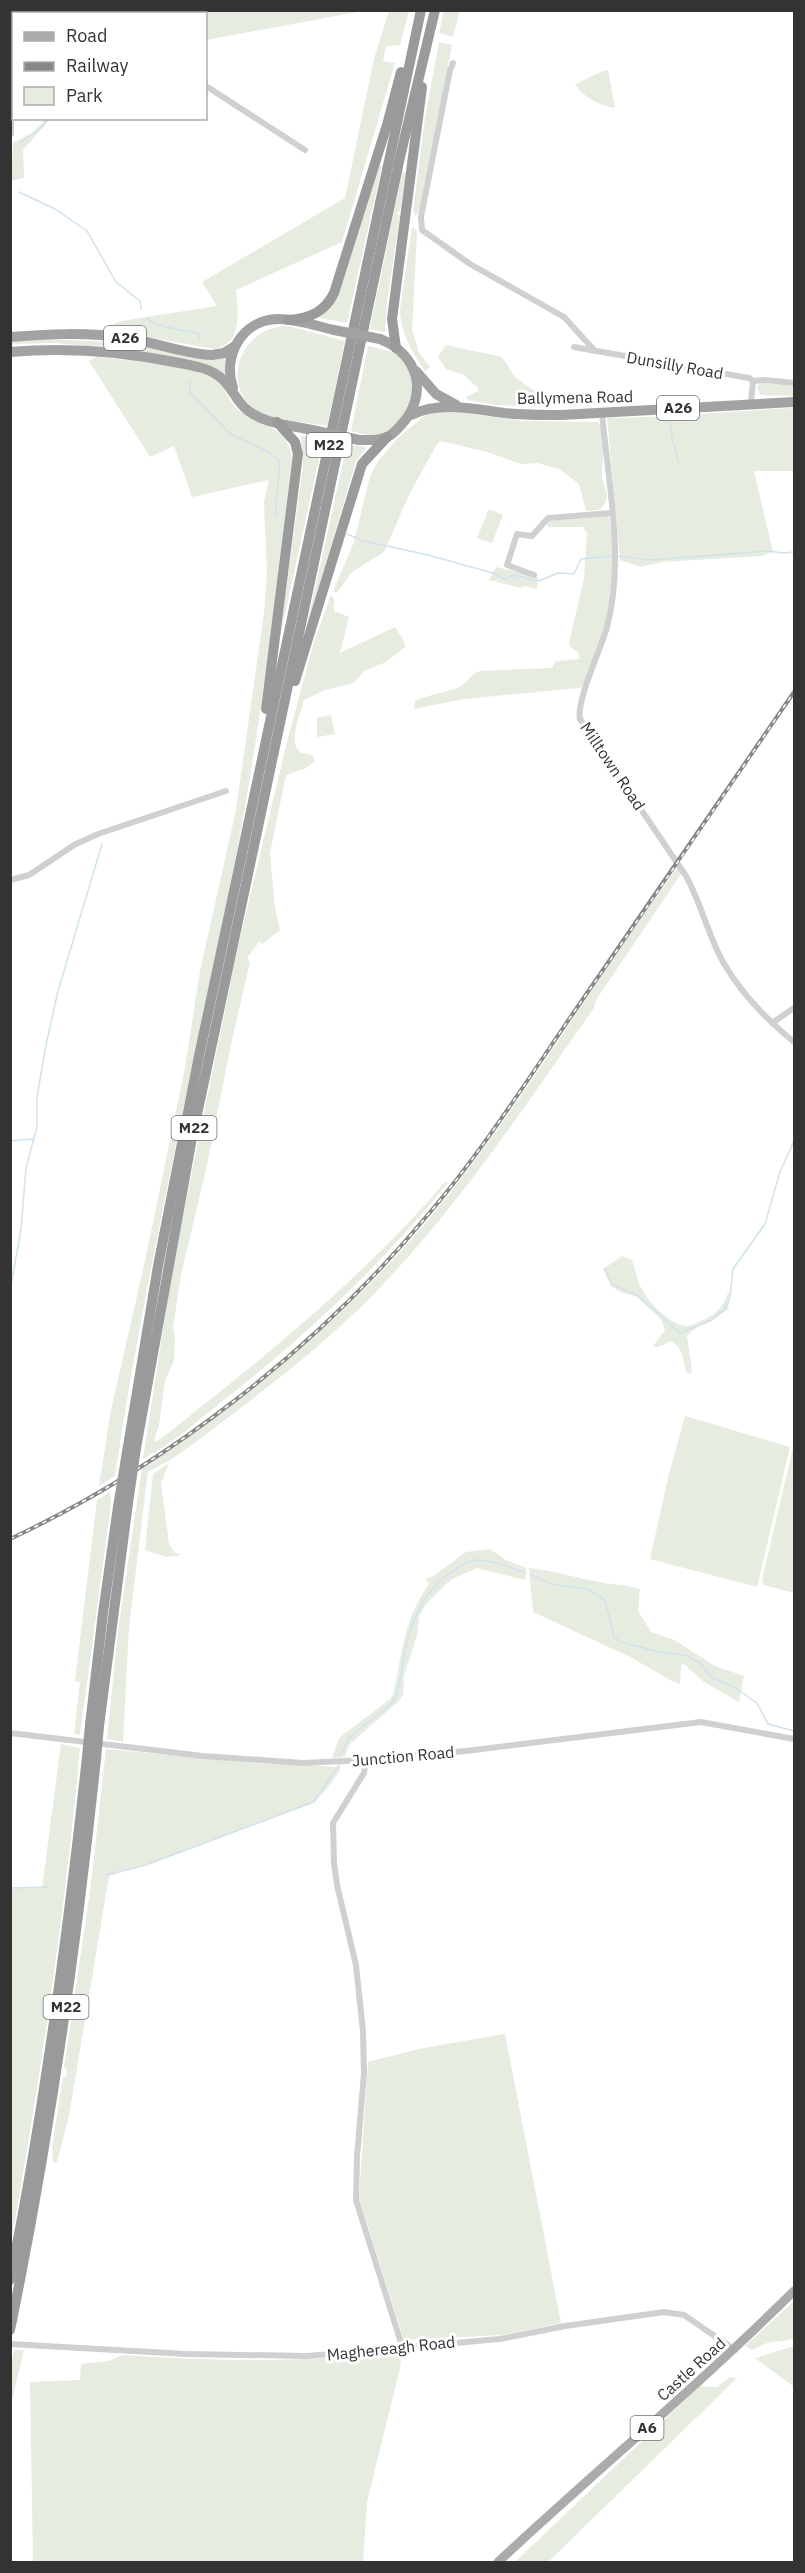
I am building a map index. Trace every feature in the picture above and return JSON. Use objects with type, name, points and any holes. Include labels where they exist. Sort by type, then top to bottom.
[{"type":"highway","points":[[288,320],[315,314],[326,306],[334,293],[387,125],[400,74],[417,29],[420,10]]},
{"type":"highway","points":[[396,348],[392,319],[428,39],[435,10]]},
{"type":"highway","name":"M22","points":[[10,2280],[50,2055],[123,1505],[158,1266],[241,860],[417,29]]},
{"type":"highway","name":"M22","points":[[132,1450],[189,1154],[261,809],[400,156],[428,39]]},
{"type":"highway","name":"A26","points":[[10,337],[80,334],[107,336],[213,356],[224,353],[235,346],[242,336],[260,323],[275,319],[380,339],[396,348],[412,365]]},
{"type":"highway","points":[[10,346],[62,349]]},
{"type":"highway","points":[[235,346],[230,368],[235,394]]},
{"type":"highway","name":"A26","points":[[10,352],[62,349],[119,352],[197,367],[219,376],[251,413],[277,422],[359,440],[387,437],[411,415]]},
{"type":"highway","points":[[411,415],[418,395],[412,365]]},
{"type":"highway","name":"Ballymena Road","points":[[412,365],[424,383],[436,394],[446,401],[465,408]]},
{"type":"highway","name":"Ballymena Road","points":[[411,415],[429,408],[465,408],[537,416],[795,402]]},
{"type":"highway","points":[[241,860],[272,670],[297,461],[295,442],[277,422]]},
{"type":"highway","points":[[261,809],[294,686],[362,464],[387,437]]},
{"type":"highway","name":"M22","points":[[10,2330],[59,2056],[80,1901],[91,1758]]},
{"type":"main road","name":"Castle Road","points":[[498,2562],[560,2504],[735,2350],[795,2291]]},
{"type":"street","points":[[453,63],[421,217],[422,230],[470,264],[564,317],[595,351]]},
{"type":"street","points":[[207,87],[305,150]]},
{"type":"street","points":[[10,97],[10,133]]},
{"type":"street","name":"Dunsilly Road","points":[[574,347],[749,378],[753,381],[795,383]]},
{"type":"street","points":[[751,403],[753,381]]},
{"type":"street","name":"Milltown Road","points":[[603,413],[617,575],[610,616],[598,660],[581,700],[580,719],[686,876],[698,897],[723,961],[747,995],[772,1023],[795,1042]]},
{"type":"street","points":[[534,574],[507,565],[517,534],[532,536],[548,518],[611,513]]},
{"type":"street","points":[[10,880],[29,874],[74,845],[98,834],[226,791]]},
{"type":"street","points":[[772,1023],[795,1008]]},
{"type":"street","name":"Junction Road","points":[[10,1732],[256,1761],[303,1763],[466,1751],[701,1722],[795,1738]]},
{"type":"street","points":[[366,1760],[364,1773],[335,1818],[334,1863],[356,1965],[363,2031],[364,2073],[356,2200],[402,2346]]},
{"type":"street","name":"Maghereagh Road","points":[[10,2344],[247,2356],[320,2355],[500,2339],[565,2326],[664,2313],[684,2315],[735,2350]]},
{"type":"green space","points":[[204,10],[363,10],[207,40],[207,12],[198,12]]},
{"type":"green space","points":[[389,11],[409,11],[400,45],[386,46],[383,61],[395,63],[342,242],[236,290],[237,326],[230,341],[223,346],[214,349],[115,331],[114,324],[121,321],[217,306],[202,282],[345,198],[374,59]]},
{"type":"green space","points":[[444,11],[460,11],[453,37],[439,33]]},
{"type":"green space","points":[[439,42],[452,45],[420,211],[415,216],[413,211],[425,118]]},
{"type":"green space","points":[[608,70],[615,108],[592,100],[575,84]]},
{"type":"green space","points":[[45,120],[49,120],[23,150],[24,178],[11,181],[13,143],[32,133]]},
{"type":"green space","points":[[378,165],[382,166],[347,323],[320,318]]},
{"type":"green space","points":[[402,172],[406,173],[400,211],[397,213],[400,216],[387,302],[385,332],[370,329]]},
{"type":"green space","points":[[412,227],[417,231],[412,329],[419,353],[430,367],[425,371],[405,335],[400,310]]},
{"type":"green space","points":[[288,326],[345,341],[327,426],[265,415],[246,401],[239,387],[240,359],[248,346],[258,335],[272,328]]},
{"type":"green space","points":[[33,339],[117,342],[227,356],[225,375],[130,350],[54,343],[11,344],[11,342]]},
{"type":"green space","points":[[446,345],[502,357],[515,377],[537,393],[536,407],[496,405],[468,400],[466,397],[478,391],[478,388],[464,375],[446,369],[438,357]]},
{"type":"green space","points":[[368,346],[396,353],[410,371],[413,401],[393,430],[376,437],[351,431]]},
{"type":"green space","points":[[96,357],[125,360],[125,357],[159,362],[207,375],[219,383],[237,409],[280,434],[290,448],[292,459],[261,707],[236,855],[156,1242],[115,1476],[99,1486],[111,1410],[145,1261],[185,1068],[200,971],[236,810],[264,613],[267,574],[264,502],[269,480],[192,497],[174,446],[150,457],[89,361]]},
{"type":"green space","points":[[759,384],[794,386],[794,396],[760,395],[757,388]]},
{"type":"green space","points":[[794,408],[794,471],[754,471],[773,552],[762,556],[662,562],[641,567],[620,560],[607,418]]},
{"type":"green space","points":[[450,411],[523,421],[598,422],[604,441],[602,478],[607,497],[604,504],[600,510],[586,511],[579,484],[559,469],[538,463],[521,464],[487,452],[441,441],[437,444],[409,495],[384,552],[352,572],[337,593],[333,591],[354,542],[370,476],[379,460],[399,437],[423,417],[432,413]]},
{"type":"green space","points":[[301,436],[323,440],[280,637],[303,465]]},
{"type":"green space","points":[[347,445],[367,447],[356,461],[304,638]]},
{"type":"green space","points":[[489,509],[503,515],[492,543],[477,538]]},
{"type":"green space","points":[[609,515],[614,560],[610,604],[603,632],[583,686],[464,699],[414,709],[415,701],[457,688],[480,671],[552,668],[556,661],[580,659],[578,652],[570,647],[569,643],[584,578],[587,533],[583,527],[548,527],[546,521]]},
{"type":"green space","points":[[496,567],[538,577],[537,589],[524,586],[521,588],[489,580]]},
{"type":"green space","points":[[331,595],[334,599],[334,611],[349,617],[340,653],[395,627],[405,647],[386,662],[364,671],[354,683],[325,690],[304,700],[296,726],[296,746],[299,751],[312,755],[315,761],[306,768],[286,775],[270,853],[275,908],[280,930],[262,944],[259,942],[247,958],[250,962],[181,1275],[173,1327],[174,1360],[165,1381],[159,1425],[154,1440],[156,1442],[172,1430],[314,1313],[382,1250],[447,1181],[447,1184],[396,1243],[314,1324],[195,1424],[143,1459],[174,1259],[238,947],[286,746],[313,645]]},
{"type":"green space","points":[[331,715],[335,734],[317,737],[317,718]]},
{"type":"green space","points":[[677,868],[681,874],[596,1000],[594,1008],[496,1147],[417,1247],[352,1315],[294,1366],[192,1445],[148,1471],[129,1627],[123,1742],[107,1739],[118,1631],[142,1468],[255,1386],[326,1326],[392,1261],[457,1183],[522,1095]]},
{"type":"green space","points":[[622,1256],[632,1260],[639,1284],[650,1301],[667,1318],[680,1325],[690,1325],[712,1315],[719,1310],[730,1293],[728,1309],[713,1320],[698,1326],[687,1336],[692,1371],[690,1374],[686,1372],[682,1354],[675,1343],[671,1341],[658,1347],[653,1346],[665,1330],[660,1318],[637,1297],[620,1292],[611,1286],[603,1269]]},
{"type":"green space","points":[[685,1416],[790,1447],[757,1587],[650,1559]]},
{"type":"green space","points":[[793,1448],[794,1593],[764,1585],[762,1580]]},
{"type":"green space","points":[[169,1463],[161,1483],[169,1544],[174,1552],[181,1555],[166,1557],[145,1550],[153,1474]]},
{"type":"green space","points":[[110,1492],[111,1504],[80,1735],[74,1734],[80,1682],[75,1681],[97,1500]]},
{"type":"green space","points":[[490,1549],[506,1560],[526,1568],[525,1580],[477,1568],[452,1579],[442,1588],[426,1604],[419,1616],[417,1636],[404,1675],[403,1694],[400,1700],[352,1742],[345,1757],[332,1758],[339,1738],[393,1695],[408,1625],[429,1584],[425,1579],[432,1577],[466,1552]]},
{"type":"green space","points":[[529,1568],[640,1589],[638,1611],[651,1632],[674,1640],[715,1666],[744,1676],[739,1702],[704,1682],[684,1664],[681,1665],[680,1684],[630,1657],[533,1612]]},
{"type":"green space","points":[[61,1744],[80,1748],[74,1810],[51,1996],[11,2243],[11,1888],[42,1888]]},
{"type":"green space","points":[[106,1749],[254,1763],[341,1767],[333,1781],[314,1802],[163,1859],[109,1876],[69,2116],[57,2162],[53,2162],[52,2147],[63,2077],[66,2077],[67,2070],[64,2067],[91,1884]]},
{"type":"green space","points":[[505,2034],[561,2323],[502,2335],[404,2340],[359,2198],[368,2062],[423,2048]]},
{"type":"green space","points":[[794,2301],[794,2339],[767,2343],[752,2350],[745,2346]]},
{"type":"green space","points":[[794,2346],[794,2387],[755,2358]]},
{"type":"green space","points":[[14,2350],[24,2350],[11,2404],[11,2366]]},
{"type":"green space","points":[[402,2350],[400,2368],[367,2502],[363,2562],[33,2562],[30,2382],[80,2380],[81,2364],[109,2361],[122,2355],[262,2360],[333,2358]]},
{"type":"green space","points":[[730,2377],[737,2378],[548,2562],[515,2562],[700,2386],[717,2387]]},
{"type":"waterway","points":[[21,142],[41,128],[47,120]]},
{"type":"waterway","points":[[19,192],[55,209],[87,231],[116,282],[140,301],[141,309]]},
{"type":"waterway","points":[[147,319],[157,325],[200,334],[199,338]]},
{"type":"waterway","points":[[190,381],[190,392],[230,434],[267,451],[280,461],[275,515]]},
{"type":"waterway","points":[[669,419],[673,442]]},
{"type":"waterway","points":[[674,445],[679,465]]},
{"type":"waterway","points":[[347,534],[364,541],[428,555],[496,574],[504,579],[514,575],[539,581],[558,573],[574,574],[581,559],[611,556]]},
{"type":"waterway","points":[[616,556],[650,560],[767,551],[794,552]]},
{"type":"waterway","points":[[10,1291],[21,1229],[26,1168],[37,1127],[37,1097],[46,1045],[58,991],[102,844]]},
{"type":"waterway","points":[[10,1141],[33,1139]]},
{"type":"waterway","points":[[605,1269],[613,1285],[637,1295],[680,1333],[710,1321],[725,1309],[730,1298],[733,1269],[765,1224],[780,1172],[794,1141]]},
{"type":"waterway","points":[[340,1756],[349,1738],[392,1703],[416,1616],[427,1596],[442,1579],[462,1565],[477,1560],[498,1563],[526,1573]]},
{"type":"waterway","points":[[531,1575],[551,1584],[588,1589],[605,1600],[614,1637],[621,1642],[687,1656],[700,1663],[711,1677],[734,1687],[757,1703],[768,1724],[794,1731]]},
{"type":"waterway","points":[[106,1875],[146,1865],[314,1802],[339,1765]]},
{"type":"waterway","points":[[10,1888],[49,1887]]},
{"type":"railway","points":[[10,1539],[68,1510],[181,1440],[287,1358],[337,1313],[383,1266],[446,1193],[521,1091],[794,692]]}]
